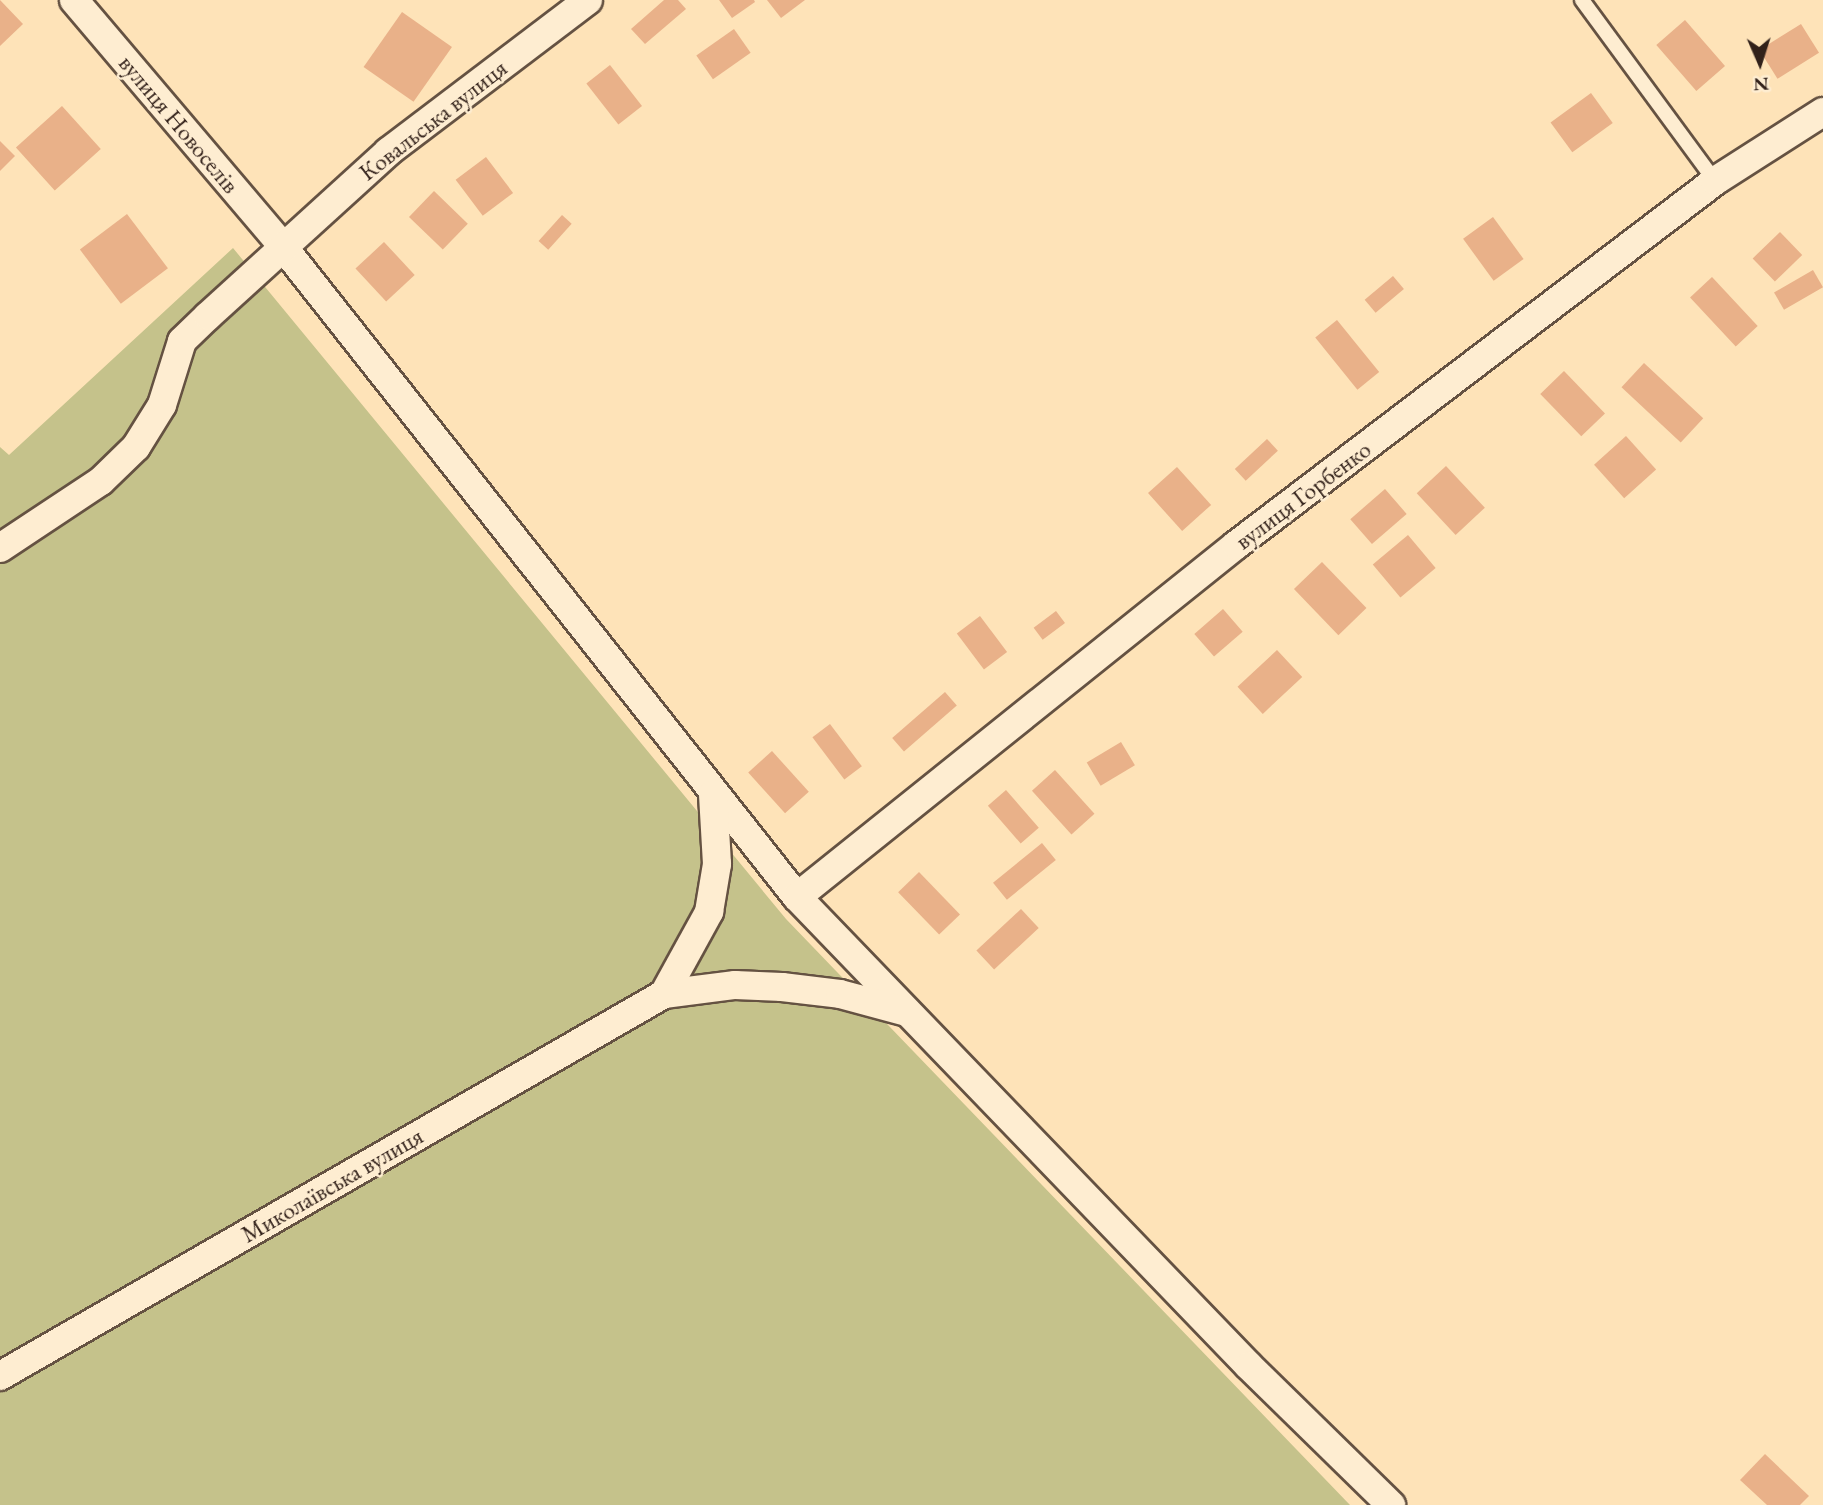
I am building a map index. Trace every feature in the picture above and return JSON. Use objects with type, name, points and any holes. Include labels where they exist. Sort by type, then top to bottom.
[{"type":"street","name":"вулиця Новоселів","points":[[74,0],[284,248],[797,897],[1249,1366],[1391,1505]]},
{"type":"street","name":"Ковальська вулиця","points":[[0,548],[101,481],[136,447],[162,405],[182,341],[388,152],[588,0]]},
{"type":"street","name":"вулиця Горбенко","points":[[797,897],[1236,545],[1715,181],[1823,112]]},
{"type":"street","points":[[664,994],[709,912],[717,863],[713,794]]},
{"type":"street","name":"Миколаївська вулиця","points":[[0,1376],[664,994],[734,985],[782,987],[840,994],[908,1012]]},
{"type":"lane","points":[[1582,0],[1715,181]]},
{"type":"shaded area","points":[[233,248],[786,919],[1350,1505],[0,1505],[0,447],[9,455]]},
{"type":"building","points":[[0,0],[23,24],[0,46]]},
{"type":"building","points":[[664,0],[678,0],[686,9],[645,44],[631,29]]},
{"type":"building","points":[[719,0],[754,0],[755,2],[732,18]]},
{"type":"building","points":[[767,0],[805,0],[781,18]]},
{"type":"building","points":[[402,12],[452,47],[414,102],[364,67]]},
{"type":"building","points":[[1685,20],[1725,66],[1696,91],[1656,45]]},
{"type":"building","points":[[1801,24],[1819,53],[1777,79],[1759,50]]},
{"type":"building","points":[[734,29],[751,53],[713,79],[696,55]]},
{"type":"building","points":[[610,65],[642,106],[618,124],[586,83]]},
{"type":"building","points":[[1591,93],[1613,123],[1572,152],[1551,122]]},
{"type":"building","points":[[62,106],[101,149],[55,191],[16,147]]},
{"type":"building","points":[[0,141],[15,156],[0,171]]},
{"type":"building","points":[[486,157],[513,193],[483,216],[456,180]]},
{"type":"building","points":[[434,191],[468,224],[443,250],[409,217]]},
{"type":"building","points":[[127,214],[168,268],[121,304],[80,250]]},
{"type":"building","points":[[562,215],[572,224],[548,250],[539,241]]},
{"type":"building","points":[[1493,217],[1524,259],[1494,281],[1463,239]]},
{"type":"building","points":[[1780,232],[1802,255],[1775,281],[1753,258]]},
{"type":"building","points":[[384,242],[415,275],[386,302],[355,269]]},
{"type":"building","points":[[1813,270],[1823,287],[1784,310],[1774,292]]},
{"type":"building","points":[[1393,276],[1404,289],[1376,313],[1365,300]]},
{"type":"building","points":[[1712,277],[1758,326],[1736,346],[1690,297]]},
{"type":"building","points":[[1337,320],[1379,372],[1357,390],[1315,338]]},
{"type":"building","points":[[1644,363],[1703,418],[1681,442],[1621,387]]},
{"type":"building","points":[[1564,371],[1605,413],[1581,436],[1540,394]]},
{"type":"building","points":[[1626,436],[1656,469],[1624,498],[1594,465]]},
{"type":"building","points":[[1267,439],[1278,451],[1246,481],[1235,469]]},
{"type":"building","points":[[1446,466],[1485,508],[1456,535],[1417,493]]},
{"type":"building","points":[[1177,467],[1211,505],[1182,531],[1148,493]]},
{"type":"building","points":[[1385,489],[1407,514],[1372,544],[1350,519]]},
{"type":"building","points":[[1408,535],[1436,568],[1400,598],[1373,565]]},
{"type":"building","points":[[1322,562],[1366,608],[1338,635],[1294,589]]},
{"type":"building","points":[[1223,609],[1243,632],[1214,657],[1194,634]]},
{"type":"building","points":[[1056,611],[1065,623],[1043,640],[1034,628]]},
{"type":"building","points":[[980,616],[1007,652],[984,669],[957,633]]},
{"type":"building","points":[[1277,650],[1302,677],[1263,714],[1238,687]]},
{"type":"building","points":[[945,692],[957,706],[904,752],[892,738]]},
{"type":"building","points":[[830,724],[862,766],[844,780],[812,737]]},
{"type":"building","points":[[1121,742],[1135,765],[1101,786],[1087,763]]},
{"type":"building","points":[[772,751],[809,792],[785,813],[748,772]]},
{"type":"building","points":[[1055,770],[1094,814],[1071,835],[1032,791]]},
{"type":"building","points":[[1006,790],[1039,828],[1021,843],[988,806]]},
{"type":"building","points":[[1042,843],[1056,860],[1007,900],[993,883]]},
{"type":"building","points":[[919,872],[960,914],[939,935],[898,892]]},
{"type":"building","points":[[1021,909],[1039,928],[994,970],[976,951]]},
{"type":"building","points":[[1765,1454],[1809,1496],[1800,1505],[1767,1505],[1740,1480]]}]
